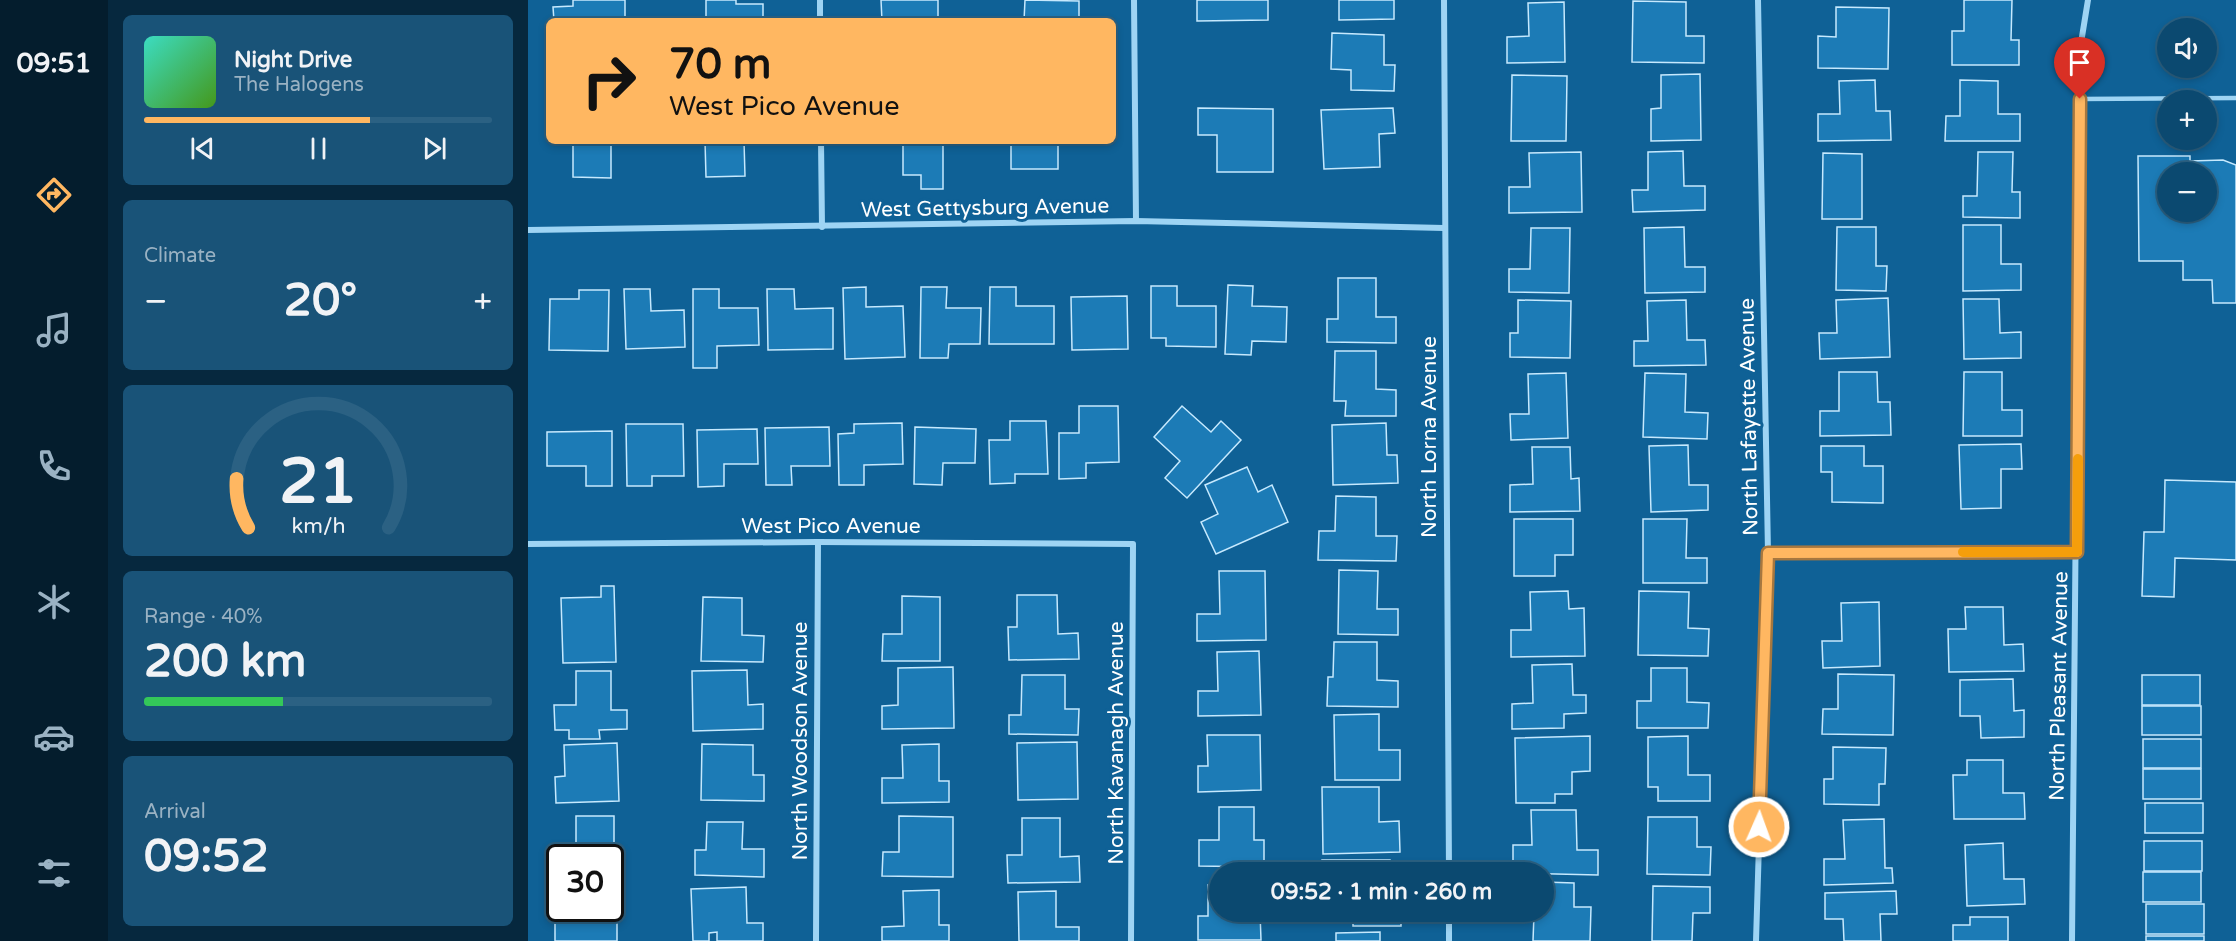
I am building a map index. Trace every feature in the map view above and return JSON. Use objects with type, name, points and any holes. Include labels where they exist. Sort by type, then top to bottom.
[{"type":"street","points":[[820,0],[820,18]]},
{"type":"street","points":[[1134,0],[1136,221]]},
{"type":"street","name":"North Lorna Avenue","points":[[1444,0],[1449,862]]},
{"type":"street","name":"North Lafayette Avenue","points":[[1756,941],[1768,553],[1758,0]]},
{"type":"street","name":"North Pleasant Avenue","points":[[2072,941],[2080,49],[2088,0]]},
{"type":"street","points":[[821,144],[822,227]]},
{"type":"street","name":"West Gettysburg Avenue","points":[[528,230],[1136,221],[1444,228]]},
{"type":"street","name":"West Pico Avenue","points":[[528,544],[818,542],[1134,544]]},
{"type":"street","name":"North Woodson Avenue","points":[[816,941],[818,542]]},
{"type":"street","name":"North Kavanagh Avenue","points":[[1131,941],[1134,544]]},
{"type":"street","points":[[1768,553],[2077,552]]},
{"type":"street","points":[[1449,922],[1449,941]]},
{"type":"lane","points":[[2080,99],[2236,98]]},
{"type":"building","points":[[573,0],[625,0],[625,18],[554,18],[553,7],[573,6]]},
{"type":"building","points":[[706,0],[736,0],[736,4],[763,4],[763,18],[706,18]]},
{"type":"building","points":[[881,0],[938,0],[938,18],[882,18]]},
{"type":"building","points":[[1025,0],[1079,1],[1079,18],[1024,18]]},
{"type":"building","points":[[1197,0],[1268,0],[1268,20],[1197,21]]},
{"type":"building","points":[[1339,0],[1394,0],[1394,19],[1339,20]]},
{"type":"building","points":[[1964,0],[2012,0],[2011,40],[2019,40],[2019,65],[1952,65],[1952,31],[1964,31]]},
{"type":"building","points":[[1633,1],[1686,2],[1686,36],[1704,36],[1704,63],[1632,62]]},
{"type":"building","points":[[1564,2],[1565,62],[1507,63],[1507,37],[1529,36],[1528,3]]},
{"type":"building","points":[[1836,7],[1889,8],[1888,69],[1818,68],[1818,36],[1836,37]]},
{"type":"building","points":[[1332,33],[1384,35],[1384,65],[1395,65],[1394,91],[1351,90],[1351,70],[1331,69]]},
{"type":"building","points":[[1700,74],[1701,140],[1651,141],[1651,109],[1661,108],[1661,75]]},
{"type":"building","points":[[1512,75],[1567,76],[1566,141],[1511,141]]},
{"type":"building","points":[[1875,80],[1876,111],[1890,111],[1891,140],[1818,141],[1818,114],[1840,114],[1839,81]]},
{"type":"building","points":[[1960,80],[1998,81],[1998,114],[2020,114],[2020,141],[1945,141],[1946,116],[1960,116]]},
{"type":"building","points":[[1198,108],[1273,109],[1273,172],[1217,172],[1217,135],[1198,135]]},
{"type":"building","points":[[1393,108],[1395,133],[1379,134],[1380,167],[1324,169],[1321,110]]},
{"type":"building","points":[[573,144],[611,144],[611,178],[573,177]]},
{"type":"building","points":[[705,144],[744,144],[745,176],[706,177]]},
{"type":"building","points":[[903,144],[943,144],[943,189],[921,189],[921,175],[903,175]]},
{"type":"building","points":[[1011,144],[1058,144],[1058,169],[1011,169]]},
{"type":"building","points":[[1683,151],[1684,186],[1705,186],[1705,210],[1633,212],[1632,190],[1648,190],[1648,152]]},
{"type":"building","points":[[1581,152],[1582,212],[1509,213],[1509,187],[1530,187],[1529,153]]},
{"type":"building","points":[[1978,152],[2013,152],[2012,192],[2020,192],[2020,218],[1963,217],[1963,196],[1977,196]]},
{"type":"building","points":[[1823,153],[1862,154],[1862,219],[1822,219]]},
{"type":"building","points":[[2138,156],[2190,156],[2190,161],[2223,160],[2236,165],[2236,303],[2213,303],[2212,280],[2183,280],[2183,261],[2139,261]]},
{"type":"building","points":[[1963,225],[2001,225],[2001,264],[2021,264],[2021,290],[1963,291]]},
{"type":"building","points":[[1684,227],[1685,267],[1705,267],[1705,292],[1645,293],[1644,228]]},
{"type":"building","points":[[1837,227],[1876,227],[1876,266],[1887,266],[1886,291],[1836,290]]},
{"type":"building","points":[[1531,228],[1570,228],[1569,293],[1509,292],[1509,269],[1530,269]]},
{"type":"building","points":[[1338,278],[1376,278],[1376,317],[1396,317],[1396,343],[1327,342],[1327,319],[1338,319]]},
{"type":"building","points":[[1228,285],[1253,286],[1252,306],[1287,307],[1286,342],[1252,341],[1251,355],[1225,354]]},
{"type":"building","points":[[1151,286],[1177,286],[1177,306],[1216,306],[1216,347],[1166,346],[1166,338],[1151,338]]},
{"type":"building","points":[[866,287],[866,307],[903,306],[905,357],[845,359],[843,288]]},
{"type":"building","points":[[921,287],[947,287],[946,308],[981,308],[980,344],[949,344],[948,358],[920,358]]},
{"type":"building","points":[[990,287],[1016,287],[1016,306],[1054,306],[1054,344],[989,344]]},
{"type":"building","points":[[624,289],[650,289],[651,311],[684,310],[685,347],[626,349]]},
{"type":"building","points":[[693,289],[719,289],[719,308],[758,308],[759,345],[717,346],[717,368],[693,368]]},
{"type":"building","points":[[767,289],[794,289],[795,309],[833,308],[833,349],[768,350]]},
{"type":"building","points":[[579,290],[609,290],[608,351],[549,350],[550,299],[579,299]]},
{"type":"building","points":[[1127,296],[1128,349],[1072,350],[1071,297]]},
{"type":"building","points":[[1888,298],[1890,357],[1820,359],[1819,333],[1837,333],[1836,300]]},
{"type":"building","points":[[1963,299],[1999,299],[2000,333],[2021,332],[2021,358],[1964,359]]},
{"type":"building","points":[[1518,300],[1571,301],[1570,358],[1510,357],[1510,333],[1518,333]]},
{"type":"building","points":[[1686,300],[1687,340],[1705,340],[1706,365],[1634,366],[1634,341],[1648,341],[1647,301]]},
{"type":"building","points":[[1335,351],[1376,351],[1376,389],[1396,390],[1396,416],[1345,416],[1346,401],[1334,401]]},
{"type":"building","points":[[1839,372],[1877,372],[1878,402],[1890,402],[1891,435],[1820,436],[1820,411],[1839,411]]},
{"type":"building","points":[[1964,372],[2002,372],[2002,410],[2022,410],[2022,436],[1963,436]]},
{"type":"building","points":[[1566,373],[1568,438],[1511,440],[1510,414],[1529,414],[1528,374]]},
{"type":"building","points":[[1645,373],[1686,374],[1685,412],[1708,413],[1707,439],[1643,437]]},
{"type":"building","points":[[1079,406],[1118,406],[1119,462],[1086,463],[1086,478],[1059,479],[1059,433],[1079,433]]},
{"type":"building","points":[[1182,406],[1211,432],[1221,421],[1241,440],[1187,498],[1165,478],[1180,461],[1154,437]]},
{"type":"building","points":[[1010,421],[1046,421],[1048,474],[1015,474],[1015,483],[990,484],[989,440],[1010,440]]},
{"type":"building","points":[[902,423],[903,464],[864,465],[864,485],[839,485],[838,434],[854,433],[854,424]]},
{"type":"building","points":[[1386,423],[1387,455],[1397,455],[1398,483],[1333,485],[1332,425]]},
{"type":"building","points":[[626,424],[683,424],[684,476],[652,476],[652,486],[627,486]]},
{"type":"building","points":[[829,427],[830,466],[791,466],[792,485],[766,485],[765,428]]},
{"type":"building","points":[[915,427],[976,429],[975,463],[943,463],[942,485],[914,484]]},
{"type":"building","points":[[757,429],[758,464],[724,464],[724,486],[698,487],[697,430]]},
{"type":"building","points":[[612,431],[612,486],[586,486],[586,466],[547,466],[547,432]]},
{"type":"building","points":[[2021,444],[2022,469],[2001,469],[2001,508],[1961,509],[1959,445]]},
{"type":"building","points":[[1688,445],[1689,485],[1708,485],[1708,510],[1651,512],[1649,446]]},
{"type":"building","points":[[1821,446],[1864,446],[1864,466],[1883,466],[1883,503],[1832,502],[1832,472],[1821,472]]},
{"type":"building","points":[[1532,447],[1570,447],[1571,479],[1579,478],[1580,511],[1510,512],[1510,485],[1533,484]]},
{"type":"building","points":[[1247,467],[1258,492],[1272,485],[1288,522],[1216,554],[1201,522],[1218,514],[1205,485]]},
{"type":"building","points":[[2165,480],[2236,482],[2236,560],[2175,558],[2174,597],[2142,596],[2144,532],[2164,532]]},
{"type":"building","points":[[1336,496],[1376,497],[1376,536],[1397,536],[1396,561],[1318,560],[1319,531],[1335,531]]},
{"type":"building","points":[[1514,519],[1573,519],[1573,555],[1555,555],[1555,576],[1514,576]]},
{"type":"building","points":[[1643,519],[1687,519],[1686,558],[1707,558],[1707,583],[1643,583]]},
{"type":"building","points":[[1339,570],[1378,571],[1377,609],[1398,609],[1398,635],[1338,634]]},
{"type":"building","points":[[1219,571],[1265,571],[1266,640],[1197,641],[1197,614],[1220,614]]},
{"type":"building","points":[[601,586],[614,586],[616,662],[563,663],[561,598],[601,597]]},
{"type":"building","points":[[1568,591],[1569,609],[1584,608],[1585,656],[1511,657],[1511,630],[1531,630],[1530,592]]},
{"type":"building","points":[[1639,591],[1689,592],[1688,628],[1709,629],[1708,656],[1638,655]]},
{"type":"building","points":[[1017,595],[1057,595],[1058,634],[1078,633],[1079,659],[1009,660],[1008,627],[1017,627]]},
{"type":"building","points":[[902,596],[940,597],[940,661],[882,661],[883,634],[902,634]]},
{"type":"building","points":[[703,597],[742,598],[742,635],[764,636],[763,662],[701,661]]},
{"type":"building","points":[[1879,602],[1880,666],[1823,668],[1822,641],[1842,641],[1841,603]]},
{"type":"building","points":[[1965,607],[2003,607],[2004,645],[2023,644],[2024,671],[1949,672],[1948,629],[1966,629]]},
{"type":"building","points":[[1334,642],[1377,642],[1377,680],[1398,681],[1398,707],[1327,706],[1328,677],[1333,677]]},
{"type":"building","points":[[1259,651],[1261,715],[1198,716],[1198,691],[1218,691],[1217,652]]},
{"type":"building","points":[[1572,664],[1573,695],[1586,695],[1586,713],[1564,714],[1564,728],[1512,729],[1512,704],[1533,703],[1532,665]]},
{"type":"building","points":[[953,667],[954,728],[882,729],[882,706],[898,705],[898,668]]},
{"type":"building","points":[[1651,668],[1687,668],[1687,702],[1709,703],[1708,728],[1637,728],[1637,701],[1651,701]]},
{"type":"building","points":[[747,670],[748,705],[763,704],[763,729],[693,731],[692,671]]},
{"type":"building","points":[[576,671],[611,671],[611,710],[627,710],[627,729],[599,730],[600,739],[569,739],[569,730],[555,730],[554,705],[576,705]]},
{"type":"building","points":[[1838,674],[1894,675],[1893,735],[1822,734],[1823,709],[1838,709]]},
{"type":"building","points":[[1022,675],[1065,675],[1065,709],[1079,709],[1078,735],[1009,734],[1009,715],[1021,715]]},
{"type":"building","points":[[2142,675],[2200,675],[2200,705],[2142,705]]},
{"type":"building","points":[[2013,679],[2014,711],[2024,710],[2024,737],[1981,738],[1980,716],[1960,716],[1960,680]]},
{"type":"building","points":[[2142,706],[2201,706],[2201,735],[2142,735]]},
{"type":"building","points":[[1379,714],[1379,750],[1400,750],[1400,780],[1335,780],[1334,715]]},
{"type":"building","points":[[1207,735],[1260,735],[1261,790],[1198,792],[1198,766],[1208,766]]},
{"type":"building","points":[[1590,736],[1590,771],[1572,772],[1572,794],[1555,794],[1555,803],[1516,803],[1515,738]]},
{"type":"building","points":[[1688,736],[1688,775],[1710,775],[1710,801],[1658,801],[1658,787],[1648,787],[1648,737]]},
{"type":"building","points":[[2143,739],[2201,739],[2201,768],[2143,768]]},
{"type":"building","points":[[1077,742],[1078,799],[1018,800],[1017,743]]},
{"type":"building","points":[[617,743],[619,801],[556,803],[555,777],[565,776],[564,745]]},
{"type":"building","points":[[702,744],[753,745],[753,775],[764,775],[764,801],[701,800]]},
{"type":"building","points":[[939,744],[939,781],[949,781],[949,802],[882,803],[882,778],[903,778],[902,745]]},
{"type":"building","points":[[1833,747],[1886,748],[1885,784],[1879,784],[1879,805],[1824,804],[1824,779],[1833,779]]},
{"type":"building","points":[[1967,760],[2003,760],[2003,793],[2024,793],[2025,819],[1954,819],[1953,775],[1967,775]]},
{"type":"building","points":[[2143,769],[2201,769],[2201,799],[2143,799]]},
{"type":"building","points":[[1322,787],[1379,787],[1379,822],[1399,821],[1400,852],[1323,854]]},
{"type":"building","points":[[2145,803],[2203,803],[2203,833],[2145,833]]},
{"type":"building","points":[[1219,807],[1254,807],[1254,840],[1264,840],[1264,862],[1209,862],[1209,866],[1199,866],[1199,840],[1219,840]]},
{"type":"building","points":[[1531,810],[1576,810],[1577,850],[1598,850],[1598,875],[1554,874],[1554,862],[1513,862],[1513,845],[1532,845]]},
{"type":"building","points":[[576,816],[614,816],[614,844],[576,844]]},
{"type":"building","points":[[899,816],[953,817],[953,877],[882,876],[883,852],[899,852]]},
{"type":"building","points":[[1648,817],[1697,817],[1697,847],[1711,847],[1710,875],[1647,874]]},
{"type":"building","points":[[1022,818],[1060,818],[1060,857],[1079,856],[1080,882],[1008,883],[1007,855],[1022,855]]},
{"type":"building","points":[[1884,819],[1885,868],[1892,868],[1893,883],[1824,885],[1824,859],[1845,859],[1843,820]]},
{"type":"building","points":[[707,822],[743,822],[742,849],[764,849],[764,877],[695,875],[695,850],[706,850]]},
{"type":"building","points":[[2144,841],[2202,841],[2202,871],[2144,871]]},
{"type":"building","points":[[2003,843],[2004,879],[2024,879],[2025,904],[1967,906],[1965,845]]},
{"type":"building","points":[[1322,860],[1390,860],[1390,862],[1322,862]]},
{"type":"building","points":[[2143,872],[2201,872],[2201,902],[2143,902]]},
{"type":"building","points":[[1554,882],[1574,883],[1574,907],[1591,907],[1590,941],[1533,941],[1534,922],[1554,922]]},
{"type":"building","points":[[1209,885],[1209,922],[1260,922],[1261,940],[1198,940],[1198,916],[1208,916]]},
{"type":"building","points":[[1653,886],[1710,887],[1710,913],[1693,913],[1692,941],[1652,941]]},
{"type":"building","points":[[746,887],[747,923],[763,923],[763,941],[717,941],[717,932],[709,933],[709,941],[693,941],[691,889]]},
{"type":"building","points":[[939,890],[939,925],[949,925],[949,941],[882,941],[882,927],[904,926],[903,891]]},
{"type":"building","points":[[1056,891],[1056,927],[1079,927],[1079,941],[1019,941],[1018,892]]},
{"type":"building","points":[[1896,891],[1897,914],[1880,914],[1881,941],[1844,941],[1843,919],[1825,919],[1825,893]]},
{"type":"building","points":[[2146,904],[2204,904],[2204,934],[2146,934]]},
{"type":"building","points":[[1970,917],[2008,917],[2008,941],[1953,941],[1953,925],[1970,925]]},
{"type":"building","points":[[555,922],[617,922],[617,941],[555,941]]},
{"type":"building","points":[[1353,922],[1401,922],[1401,926],[1353,926]]},
{"type":"building","points":[[1380,932],[1380,941],[1336,941],[1336,933]]},
{"type":"building","points":[[2146,936],[2204,936],[2204,941],[2146,941]]},
{"type":"slow traffic","points":[[1963,552],[2077,552],[2078,459]]},
{"type":"route","points":[[1759,827],[1768,553],[2077,552],[2080,99]]}]
